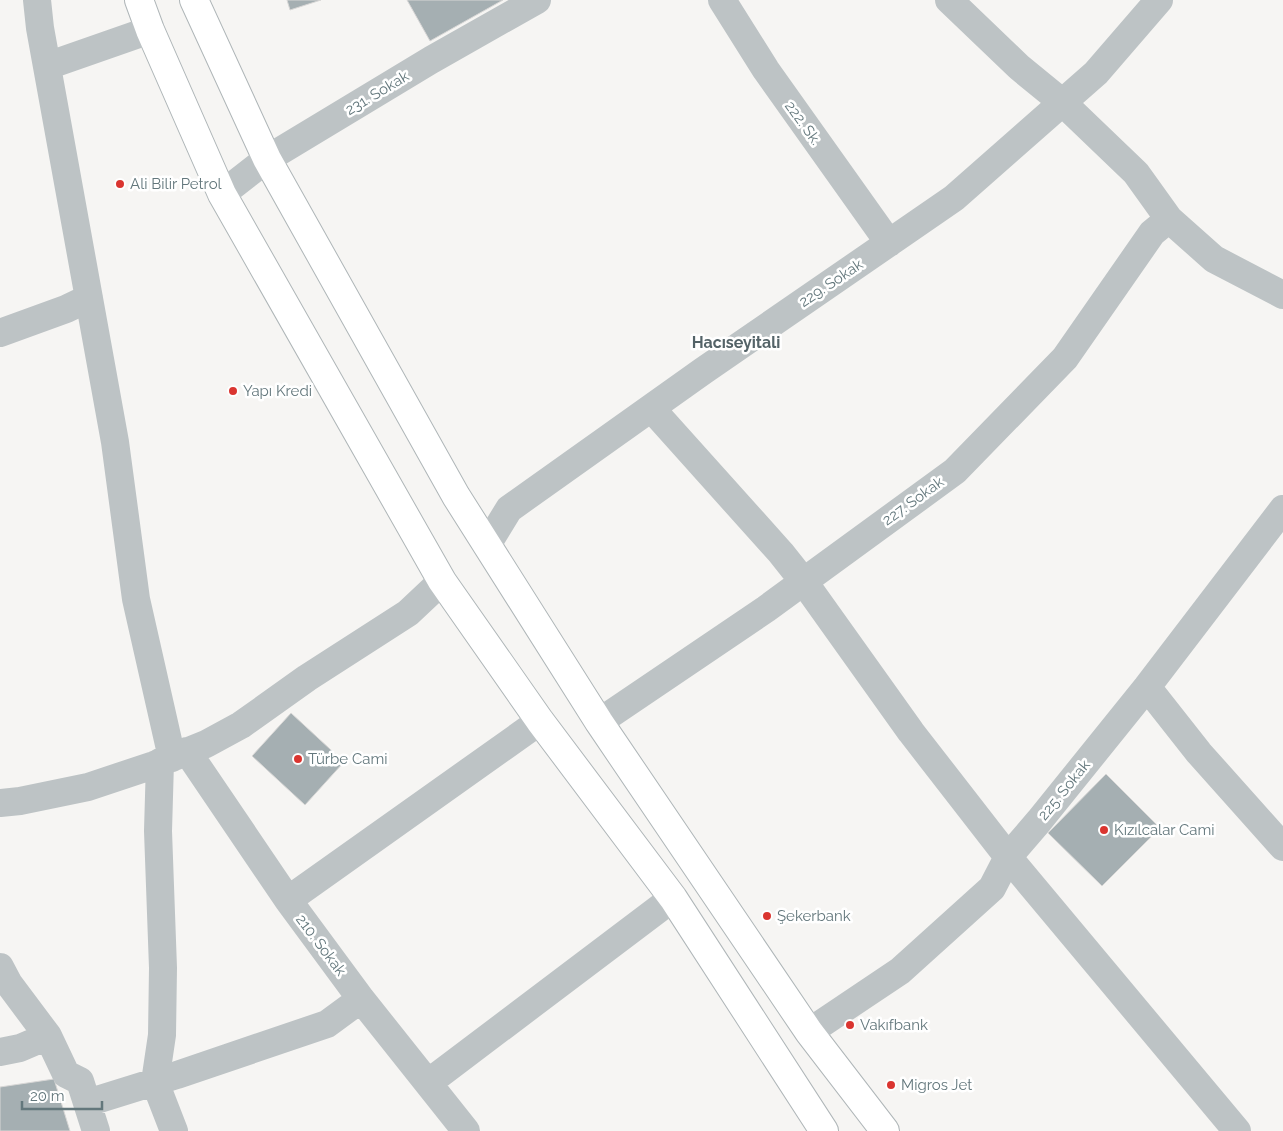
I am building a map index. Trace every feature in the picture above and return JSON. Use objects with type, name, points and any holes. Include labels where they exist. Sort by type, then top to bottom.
[{"type":"main road","points":[[139,0],[150,30],[222,194],[442,581],[540,721],[673,898],[824,1131]]},
{"type":"main road","points":[[194,0],[267,159],[456,496],[599,722],[809,1032],[885,1131]]},
{"type":"street","points":[[37,0],[47,66],[115,442],[136,598],[173,757],[158,831],[163,987],[162,1035],[155,1082],[174,1131]]},
{"type":"street","name":"231. Sokak","points":[[222,194],[267,159],[432,60],[537,0]]},
{"type":"street","name":"222. Sk.","points":[[722,0],[766,70],[889,243]]},
{"type":"street","points":[[950,0],[1018,67],[1063,103],[1136,173],[1169,219],[1214,259],[1283,295]]},
{"type":"street","name":"229. Sokak","points":[[487,545],[510,509],[651,408],[954,198],[1096,73],[1160,0]]},
{"type":"street","points":[[47,66],[150,30]]},
{"type":"street","name":"227. Sokak","points":[[599,722],[804,582],[955,470],[1065,358],[1152,233],[1169,219]]},
{"type":"street","points":[[0,333],[66,309],[89,298]]},
{"type":"street","points":[[651,408],[781,553],[804,582],[911,732],[1008,857],[1237,1131]]},
{"type":"street","name":"225. Sokak","points":[[809,1032],[900,971],[992,888],[1008,857],[1046,813],[1147,687],[1283,509]]},
{"type":"street","points":[[0,803],[20,801],[88,787],[206,744],[241,725],[307,678],[408,613],[442,581]]},
{"type":"street","points":[[1147,687],[1199,753],[1283,847]]},
{"type":"street","points":[[288,900],[540,721]]},
{"type":"street","name":"210. Sokak","points":[[173,757],[288,900],[361,999],[466,1131]]},
{"type":"street","points":[[428,1083],[673,898]]},
{"type":"street","points":[[0,967],[9,984],[48,1036],[66,1074],[80,1081],[96,1131]]},
{"type":"street","points":[[87,1103],[327,1024],[361,999]]},
{"type":"street","points":[[0,1052],[20,1048],[48,1036]]},
{"type":"building","points":[[287,0],[321,0],[290,10]]},
{"type":"building","points":[[407,0],[503,0],[430,41]]},
{"type":"building","name":"Türbe Cami","points":[[291,713],[344,762],[305,805],[252,756]]},
{"type":"building","name":"Kızılcalar Cami","points":[[1106,774],[1160,828],[1102,886],[1048,833]]},
{"type":"building","points":[[54,1079],[70,1131],[0,1131],[0,1087]]},
{"type":"place","name":"Ali Bilir Petrol","points":[[120,184]]},
{"type":"place","name":"Yapı Kredi","points":[[233,391]]},
{"type":"place","name":"Türbe Cami","points":[[298,759]]},
{"type":"place","name":"Kızılcalar Cami","points":[[1104,830]]},
{"type":"place","name":"Şekerbank","points":[[767,916]]},
{"type":"place","name":"Vakıfbank","points":[[850,1025]]},
{"type":"place","name":"Migros Jet","points":[[891,1085]]},
{"type":"district","name":"Hacıseyitali","points":[[736,342]]}]
